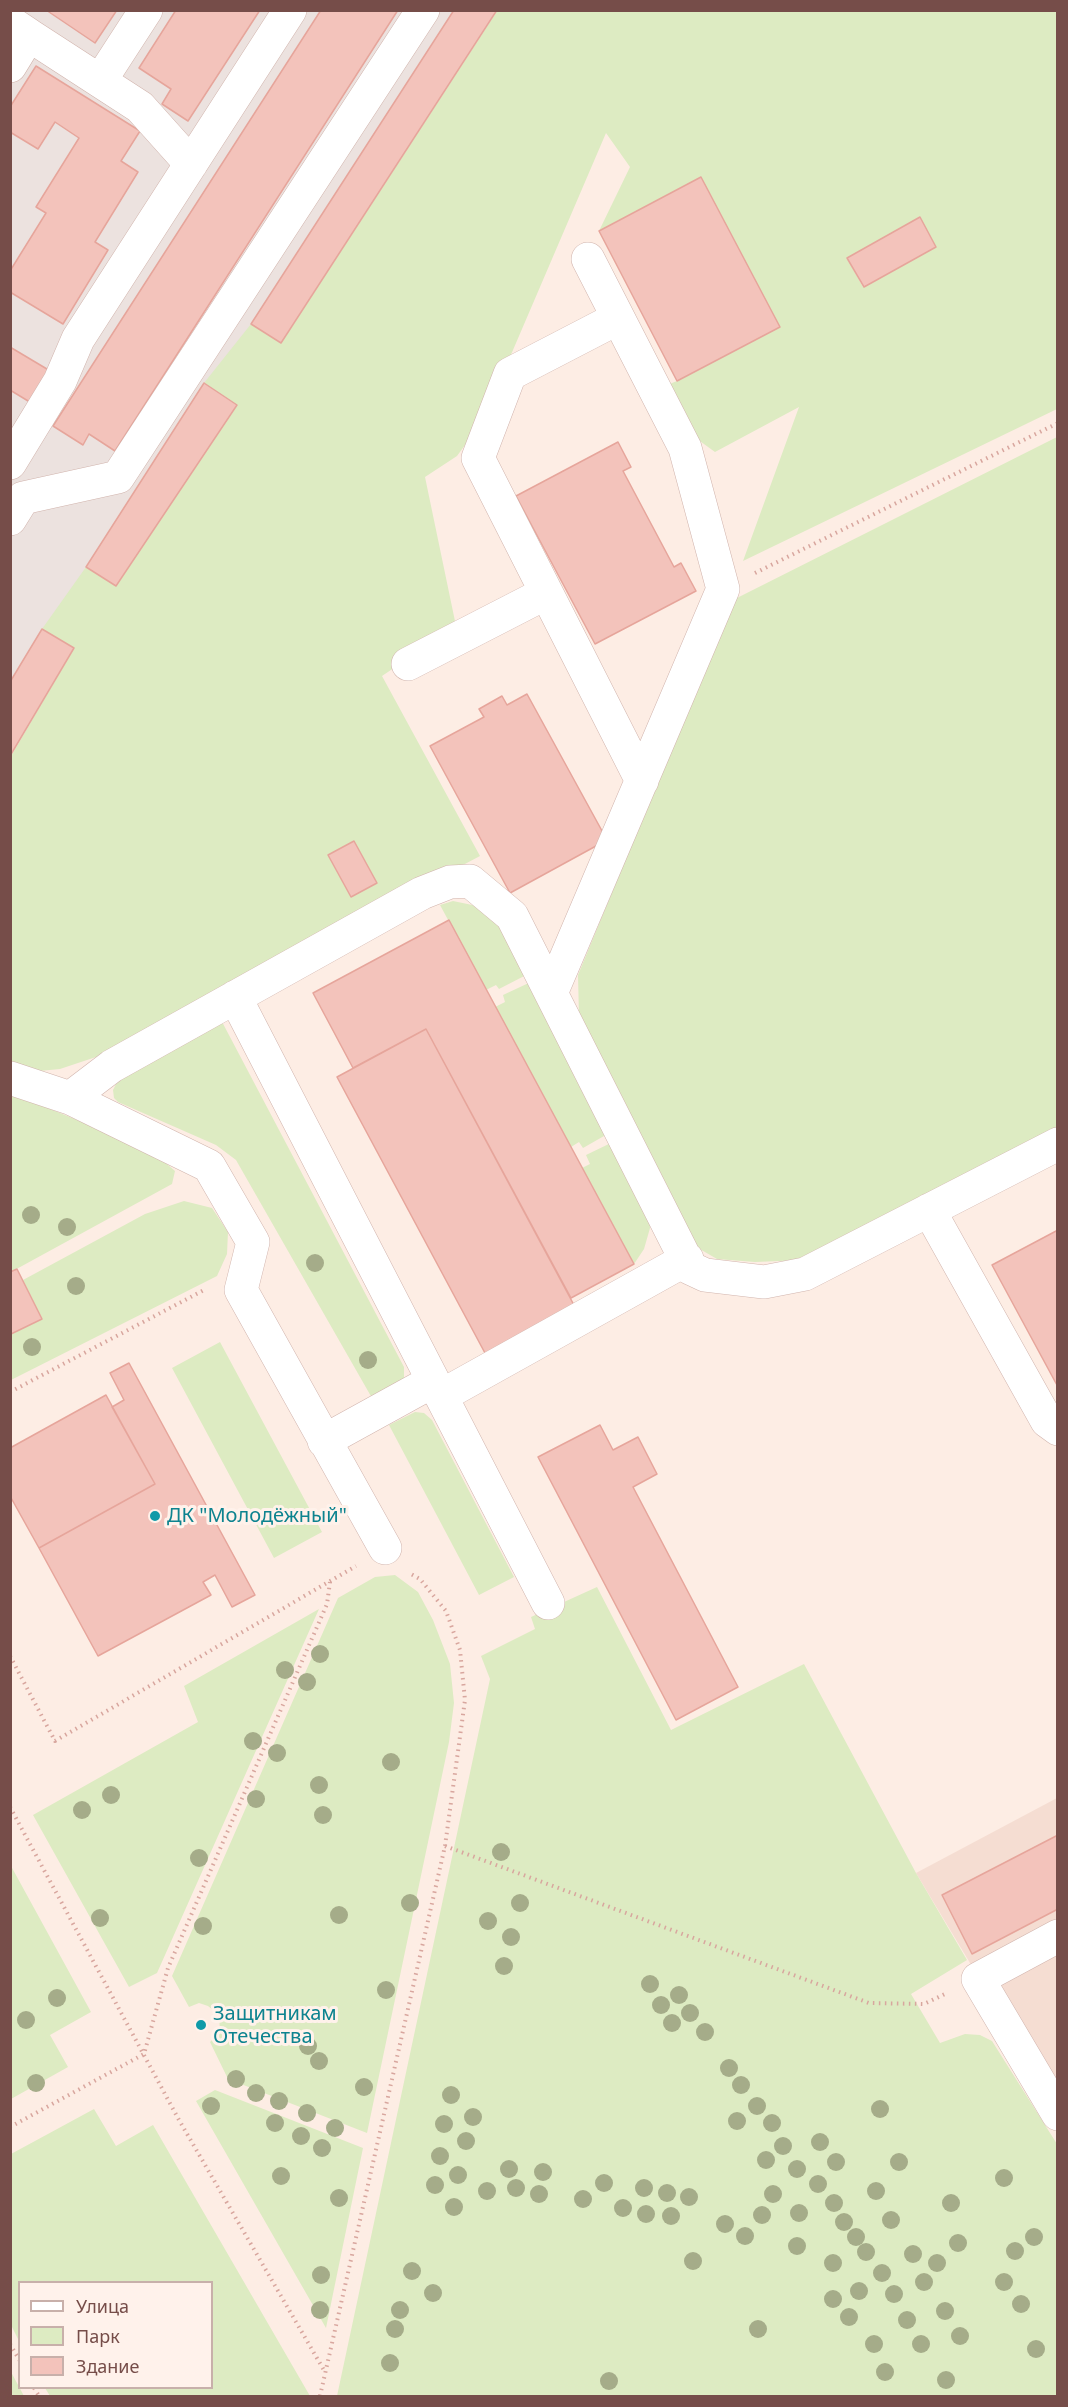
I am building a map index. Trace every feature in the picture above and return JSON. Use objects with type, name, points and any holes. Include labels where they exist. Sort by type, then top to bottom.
[{"type":"street","points":[[100,81],[146,10]]},
{"type":"street","points":[[10,463],[60,381],[78,339],[290,10]]},
{"type":"street","points":[[13,504],[118,477],[423,10]]},
{"type":"street","points":[[10,66],[20,29],[140,107],[191,164]]},
{"type":"street","points":[[552,991],[723,589],[685,448],[588,259]]},
{"type":"street","points":[[618,318],[510,374],[478,458],[642,781]]},
{"type":"street","points":[[408,664],[546,592]]},
{"type":"street","points":[[70,1098],[112,1066],[422,893],[450,882],[470,881],[512,916],[552,991],[690,1268],[705,1275],[764,1282],[805,1274],[1058,1144]]},
{"type":"street","points":[[235,997],[548,1603]]},
{"type":"street","points":[[10,1078],[70,1098],[208,1166],[253,1242],[241,1290],[385,1548]]},
{"type":"street","points":[[929,1210],[1047,1421],[1058,1430]]},
{"type":"street","points":[[324,1441],[437,1388],[687,1259]]},
{"type":"street","points":[[1058,1936],[978,1979],[1058,2114]]},
{"type":"path","points":[[723,589],[1058,423]]},
{"type":"path","points":[[10,1392],[247,1266]]},
{"type":"path","points":[[10,1656],[55,1741],[385,1548],[395,1566],[420,1579],[446,1611],[460,1650],[465,1700],[445,1846],[320,2397]]},
{"type":"path","points":[[10,2127],[144,2054],[168,1968],[327,1604],[330,1581]]},
{"type":"path","points":[[10,1807],[144,2054],[325,2373]]},
{"type":"path","points":[[445,1846],[868,2003],[924,2004],[978,1979]]},
{"type":"path","points":[[10,2344],[18,2358]]},
{"type":"shaded area","points":[[11,11],[497,11],[281,343],[74,648],[11,756]]},
{"type":"shaded area","points":[[1057,1798],[1057,2108],[916,1873]]},
{"type":"green space","points":[[497,11],[1057,11],[1057,409],[743,561],[799,407],[715,452],[697,439],[667,385],[677,381],[701,178],[599,231],[630,167],[606,133],[495,392],[476,430],[457,456],[425,477],[456,626],[382,676],[480,856],[108,1053],[60,1069],[39,1071],[11,1061],[11,756],[74,648],[42,629],[86,567],[116,586],[237,405],[204,383],[251,324],[281,343]],"holes":[[[920,218],[936,247],[863,287],[847,258]],[[354,841],[377,883],[351,897],[328,855]]]},
{"type":"green space","points":[[1057,437],[1057,1138],[804,1260],[755,1262],[717,1259],[698,1248],[579,1018],[578,975],[713,647],[727,603]]},
{"type":"green space","points":[[453,901],[477,906],[495,920],[530,973],[499,989],[496,985],[486,990],[440,905]]},
{"type":"green space","points":[[533,981],[611,1132],[583,1148],[579,1142],[571,1147],[495,1007],[505,1002],[503,995]]},
{"type":"green space","points":[[220,1018],[404,1367],[404,1379],[372,1398],[236,1160],[216,1145],[118,1102],[114,1098],[113,1090],[119,1078]]},
{"type":"green space","points":[[11,1093],[131,1142],[160,1158],[175,1171],[172,1184],[11,1272]]},
{"type":"green space","points":[[615,1141],[649,1208],[650,1228],[644,1249],[634,1264],[582,1168],[590,1164],[586,1155]]},
{"type":"green space","points":[[184,1201],[212,1208],[228,1232],[227,1254],[217,1276],[11,1380],[10,1333],[42,1319],[23,1280],[145,1214]]},
{"type":"green space","points":[[220,1342],[322,1532],[274,1558],[172,1368]]},
{"type":"green space","points":[[415,1412],[424,1413],[432,1420],[514,1577],[479,1595],[389,1425]]},
{"type":"green space","points":[[395,1575],[418,1592],[433,1620],[450,1664],[454,1703],[449,1742],[367,2133],[228,2079],[210,2042],[220,2032],[219,2015],[208,2006],[199,2003],[189,2007],[172,1976],[338,1598],[375,1577]]},
{"type":"green space","points":[[597,1587],[671,1730],[804,1664],[916,1873],[967,1960],[911,1994],[940,2043],[965,2034],[980,2035],[992,2041],[1057,2144],[1057,2396],[337,2396],[490,1679],[481,1656],[535,1629],[531,1617]]},
{"type":"green space","points":[[319,1609],[157,1973],[129,1987],[33,1815],[198,1722],[184,1686]]},
{"type":"green space","points":[[11,1866],[91,2012],[50,2035],[68,2067],[11,2099]]},
{"type":"green space","points":[[215,2090],[363,2148],[326,2328],[196,2101]]},
{"type":"green space","points":[[94,2109],[116,2146],[153,2125],[310,2396],[50,2396],[46,2389],[213,2389],[213,2281],[18,2281],[18,2339],[11,2325],[11,2154]]},
{"type":"green space","points":[[10,2372],[24,2396],[11,2396]]},
{"type":"building","points":[[46,10],[117,10],[95,43]]},
{"type":"building","points":[[176,10],[260,10],[188,121],[162,104],[171,89],[139,68]]},
{"type":"building","points":[[321,10],[398,10],[115,451],[89,434],[83,445],[53,426]]},
{"type":"building","points":[[454,10],[497,10],[281,343],[251,324]]},
{"type":"building","points":[[36,66],[140,131],[121,161],[138,172],[95,242],[108,250],[63,324],[10,292],[10,271],[46,213],[36,207],[79,138],[55,122],[38,149],[10,132],[10,107]]},
{"type":"building","points":[[701,177],[780,327],[677,381],[599,231]]},
{"type":"building","points":[[920,217],[936,247],[864,287],[847,258]]},
{"type":"building","points":[[10,347],[57,375],[38,407],[10,390]]},
{"type":"building","points":[[204,383],[237,405],[116,586],[86,567]]},
{"type":"building","points":[[618,442],[631,467],[623,471],[674,567],[681,563],[696,591],[595,644],[516,496]]},
{"type":"building","points":[[42,629],[74,648],[10,756],[10,682]]},
{"type":"building","points":[[527,694],[607,840],[510,893],[430,746],[484,717],[479,709],[502,696],[507,705]]},
{"type":"building","points":[[354,841],[377,883],[351,897],[328,855]]},
{"type":"building","points":[[449,920],[634,1264],[571,1298],[426,1029],[353,1068],[313,993]]},
{"type":"building","points":[[426,1029],[582,1320],[493,1368],[337,1077]]},
{"type":"building","points":[[1058,1230],[1058,1387],[992,1265]]},
{"type":"building","points":[[17,1269],[42,1319],[11,1334],[10,1272]]},
{"type":"building","name":"ДК \"Молодёжный\"","points":[[129,1363],[255,1595],[232,1607],[215,1575],[203,1582],[211,1595],[98,1656],[39,1548],[155,1484],[112,1407],[124,1400],[110,1373]]},
{"type":"building","points":[[106,1395],[155,1484],[39,1548],[10,1496],[10,1448]]},
{"type":"building","points":[[600,1425],[613,1450],[638,1437],[657,1474],[633,1487],[738,1687],[676,1720],[538,1457]]},
{"type":"building","points":[[1058,1835],[1058,1909],[972,1954],[942,1895]]},
{"type":"place","name":"ДК \"Молодёжный\"","points":[[155,1516]]},
{"type":"place","name":"Защитникам Отечества","points":[[201,2025]]}]
